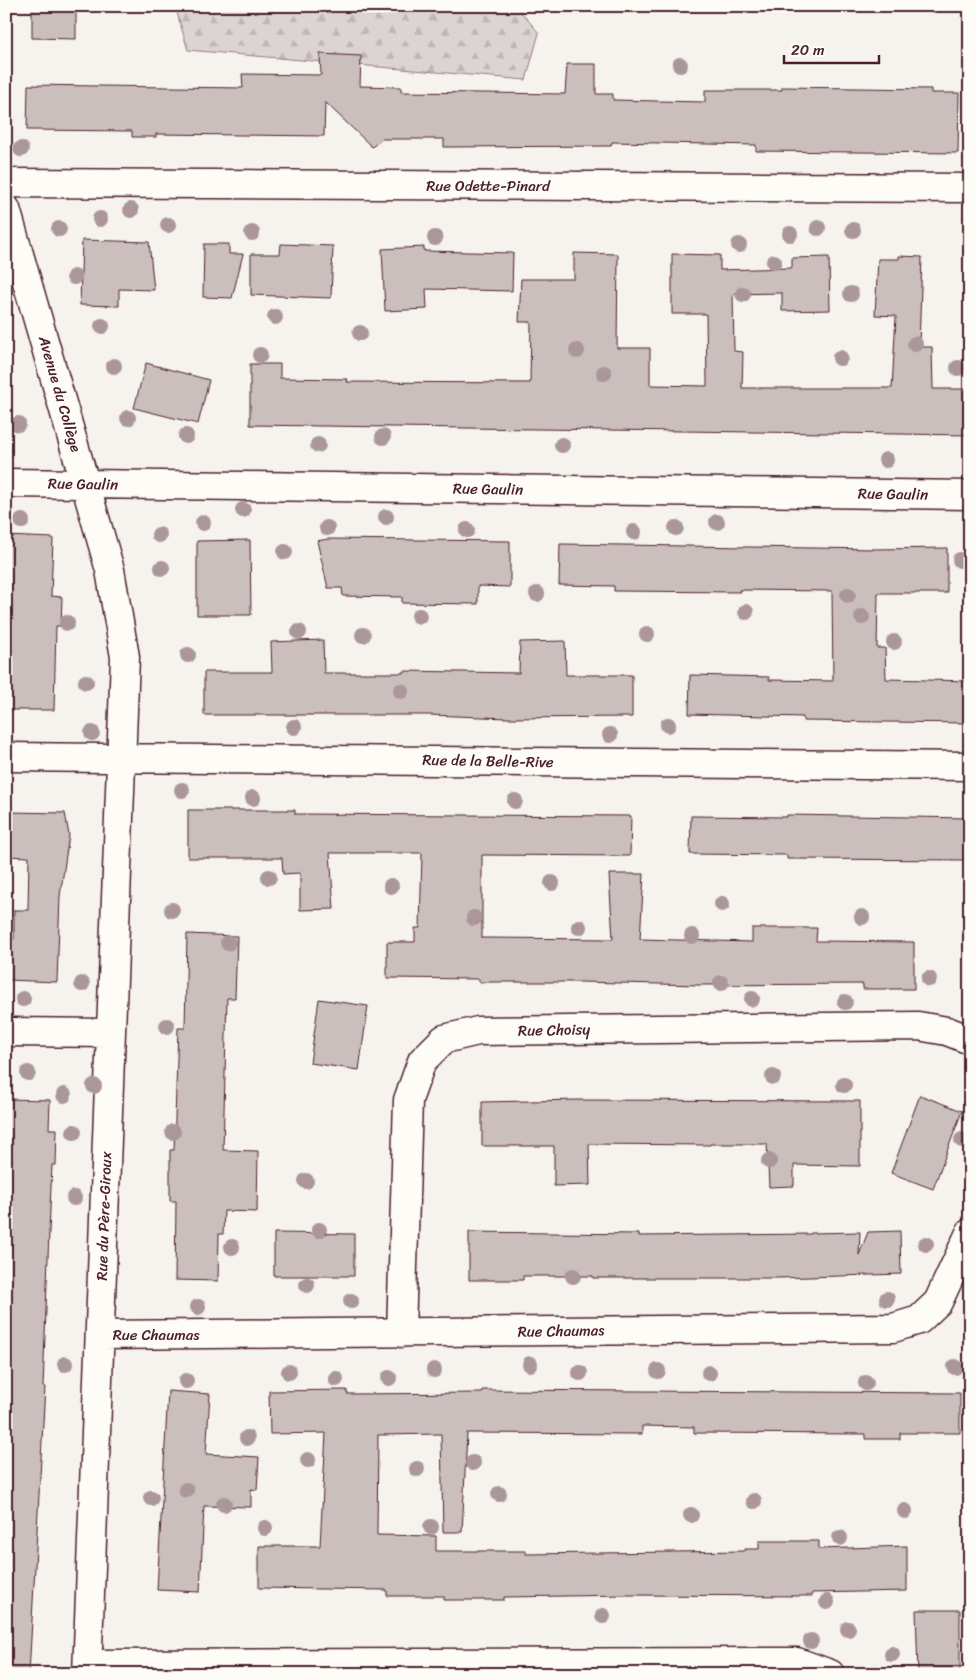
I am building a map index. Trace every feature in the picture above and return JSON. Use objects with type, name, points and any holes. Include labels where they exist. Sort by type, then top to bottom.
[{"type":"street","name":"Rue Odette-Pinard","points":[[6,184],[970,188]]},
{"type":"street","name":"Avenue du Collège","points":[[6,209],[110,570],[125,657],[120,758]]},
{"type":"street","name":"Rue Gaulin","points":[[6,483],[970,495]]},
{"type":"street","name":"Rue de la Belle-Rive","points":[[6,757],[970,766]]},
{"type":"street","name":"Rue du Père-Giroux","points":[[88,1669],[120,758]]},
{"type":"street","name":"Rue Choisy","points":[[401,1333],[408,1100],[422,1061],[444,1039],[478,1031],[918,1026],[947,1031],[970,1040]]},
{"type":"street","points":[[6,1032],[111,1033]]},
{"type":"street","name":"Rue Chaumas","points":[[100,1335],[893,1328],[919,1320],[938,1302],[970,1233]]},
{"type":"street","points":[[88,1669],[798,1662],[830,1674]]},
{"type":"green space","points":[[175,6],[516,6],[539,33],[526,80],[188,50]]},
{"type":"building","points":[[32,6],[76,6],[76,39],[32,38]]},
{"type":"building","points":[[320,54],[361,56],[360,86],[401,87],[401,92],[565,94],[567,64],[596,64],[596,94],[613,94],[613,100],[705,102],[705,90],[782,90],[782,87],[931,89],[931,93],[959,93],[958,153],[756,151],[756,145],[612,142],[611,146],[444,147],[444,139],[382,139],[372,147],[325,102],[324,136],[156,134],[156,137],[132,137],[132,131],[27,130],[28,85],[243,88],[242,74],[321,75]]},
{"type":"building","points":[[82,240],[149,242],[154,290],[119,289],[119,306],[80,305]]},
{"type":"building","points":[[204,244],[229,244],[229,254],[243,254],[232,298],[203,297]]},
{"type":"building","points":[[281,244],[333,246],[331,298],[251,295],[251,254],[280,254]]},
{"type":"building","points":[[424,247],[424,251],[513,253],[512,291],[426,289],[427,309],[385,311],[382,249]]},
{"type":"building","points":[[574,253],[618,254],[617,348],[650,348],[650,385],[707,386],[706,314],[672,314],[672,254],[720,255],[720,270],[791,268],[792,258],[829,257],[830,310],[782,311],[782,293],[733,294],[734,351],[743,352],[742,388],[892,388],[896,316],[875,315],[878,259],[899,259],[899,256],[922,257],[919,347],[932,347],[933,389],[970,389],[970,435],[250,425],[250,364],[280,364],[280,378],[348,379],[347,382],[530,383],[531,322],[519,322],[521,279],[574,279]]},
{"type":"building","points":[[146,363],[209,380],[198,424],[134,408]]},
{"type":"building","points":[[6,536],[53,538],[51,596],[62,597],[61,626],[56,626],[54,710],[6,710]]},
{"type":"building","points":[[328,539],[510,541],[510,587],[478,586],[478,604],[402,603],[402,597],[343,596],[342,588],[328,588],[317,541]]},
{"type":"building","points":[[250,540],[251,615],[197,615],[197,541]]},
{"type":"building","points":[[560,544],[875,549],[947,548],[947,593],[878,593],[877,648],[885,648],[886,679],[970,681],[970,723],[803,721],[803,717],[689,714],[690,675],[769,677],[769,680],[833,681],[832,591],[614,591],[614,586],[559,585]]},
{"type":"building","points":[[323,640],[324,673],[403,673],[403,671],[519,673],[520,642],[565,641],[566,675],[632,675],[632,717],[508,718],[429,715],[204,715],[204,672],[272,672],[271,642]]},
{"type":"building","points":[[188,810],[295,810],[295,814],[631,816],[630,856],[482,855],[482,938],[613,939],[609,874],[644,874],[640,939],[752,942],[752,928],[817,928],[816,941],[914,942],[914,989],[863,989],[863,984],[698,985],[479,982],[479,979],[387,978],[387,942],[415,942],[415,928],[420,928],[422,853],[330,853],[334,909],[300,910],[300,873],[283,874],[282,858],[188,858]]},
{"type":"building","points":[[6,812],[65,813],[69,835],[60,896],[57,982],[6,980],[6,939],[14,939],[14,910],[28,910],[29,857],[6,856]]},
{"type":"building","points":[[787,815],[970,818],[970,860],[787,859],[787,855],[690,854],[691,816],[787,817]]},
{"type":"building","points":[[187,934],[237,936],[235,998],[227,998],[223,1150],[258,1151],[257,1212],[224,1211],[223,1234],[219,1234],[218,1281],[175,1280],[176,1201],[170,1201],[170,1150],[174,1150],[178,1028],[185,1028]]},
{"type":"building","points":[[319,999],[368,1006],[359,1070],[310,1063]]},
{"type":"building","points":[[920,1095],[962,1111],[933,1189],[891,1173]]},
{"type":"building","points":[[6,1099],[50,1100],[49,1129],[57,1129],[56,1165],[52,1165],[43,1387],[45,1387],[29,1674],[6,1674],[6,1215],[7,1198],[9,1198],[10,1136],[6,1136]]},
{"type":"building","points":[[579,1100],[860,1101],[860,1166],[794,1165],[794,1186],[769,1187],[767,1144],[589,1144],[590,1185],[554,1186],[554,1146],[482,1146],[482,1102]]},
{"type":"building","points":[[900,1231],[901,1274],[778,1278],[523,1276],[523,1280],[469,1280],[469,1232],[639,1234],[639,1236],[860,1232],[859,1255],[868,1232]]},
{"type":"building","points":[[274,1233],[354,1234],[354,1276],[274,1276]]},
{"type":"building","points":[[347,1390],[347,1394],[482,1393],[482,1390],[960,1393],[960,1433],[900,1433],[900,1439],[865,1439],[865,1434],[694,1433],[694,1427],[642,1426],[642,1434],[467,1433],[462,1532],[443,1532],[441,1434],[378,1435],[377,1535],[436,1536],[436,1551],[526,1551],[526,1554],[745,1551],[745,1549],[759,1549],[759,1541],[819,1541],[819,1549],[907,1546],[907,1591],[812,1593],[812,1596],[627,1595],[504,1597],[504,1600],[444,1600],[444,1596],[387,1596],[387,1590],[259,1588],[259,1546],[320,1546],[326,1433],[270,1434],[269,1391]]},
{"type":"building","points":[[168,1391],[210,1394],[206,1454],[259,1457],[257,1490],[251,1489],[251,1507],[204,1506],[200,1592],[157,1590]]},
{"type":"building","points":[[916,1610],[960,1610],[960,1674],[918,1674]]}]
